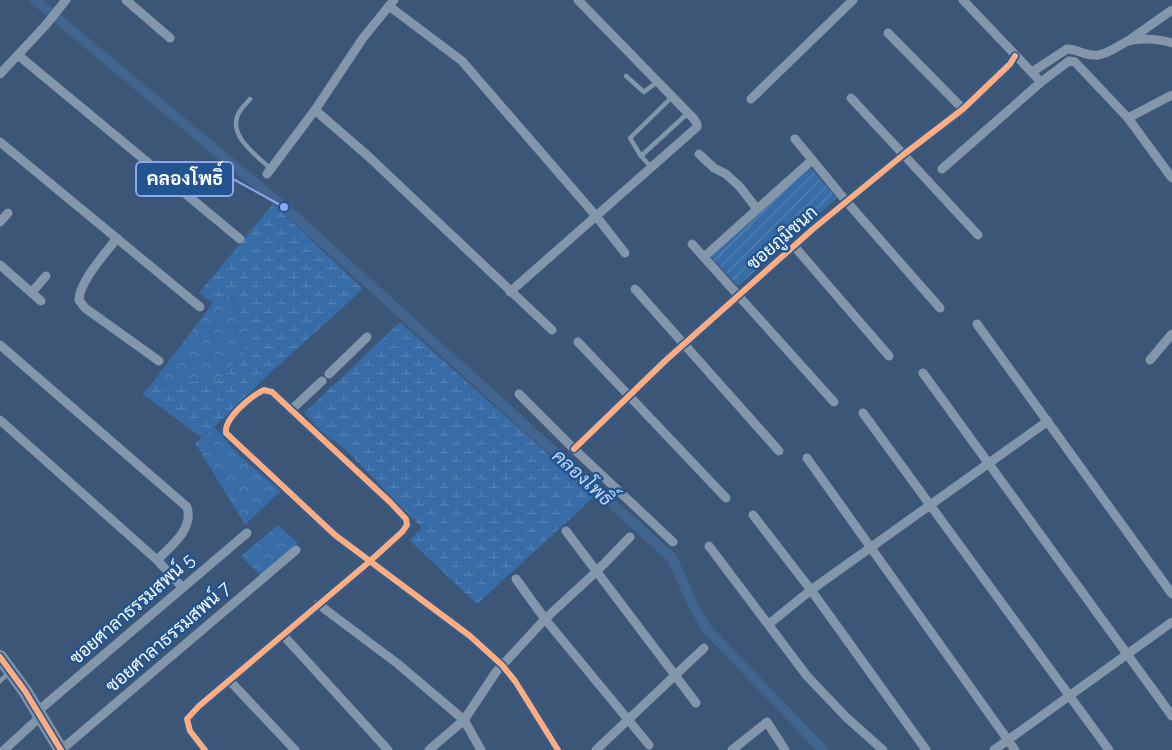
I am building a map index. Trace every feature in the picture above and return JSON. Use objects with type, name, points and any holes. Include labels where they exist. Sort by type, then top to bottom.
[{"type":"street","points":[[126,0],[170,38]]},
{"type":"street","points":[[510,292],[651,167],[696,130],[698,124],[673,96],[578,0]]},
{"type":"street","points":[[751,99],[853,0]]},
{"type":"street","points":[[963,0],[1041,82]]},
{"type":"street","points":[[0,74],[64,3]]},
{"type":"street","points":[[269,172],[363,38],[392,3],[462,61],[596,216],[625,253]]},
{"type":"street","points":[[1032,72],[1067,49],[1099,56],[1109,52],[1172,10]]},
{"type":"street","points":[[888,33],[963,109]]},
{"type":"street","points":[[1128,41],[1160,40],[1172,43]]},
{"type":"street","points":[[18,55],[240,239]]},
{"type":"street","name":"ซอยภูมิชนก","points":[[574,449],[685,343],[846,201],[963,109],[1010,64],[1015,56]]},
{"type":"street","points":[[942,169],[1041,82],[1072,60],[1128,118],[1172,178]]},
{"type":"street","points":[[1128,118],[1172,95]]},
{"type":"street","points":[[851,98],[978,235]]},
{"type":"street","points":[[314,110],[368,156],[552,330]]},
{"type":"street","points":[[795,139],[846,201],[940,308]]},
{"type":"street","points":[[0,142],[200,307]]},
{"type":"street","points":[[699,154],[714,168],[726,174],[740,187],[757,209]]},
{"type":"street","points":[[704,257],[812,160]]},
{"type":"street","points":[[0,222],[8,213]]},
{"type":"street","points":[[117,238],[83,285],[79,294],[79,300],[85,308],[159,361]]},
{"type":"street","points":[[692,244],[834,402]]},
{"type":"street","points":[[794,246],[889,356]]},
{"type":"street","points":[[0,265],[41,301]]},
{"type":"street","points":[[32,292],[46,276]]},
{"type":"street","points":[[635,289],[779,451]]},
{"type":"street","points":[[977,324],[1172,594]]},
{"type":"street","points":[[1150,360],[1172,334]]},
{"type":"street","points":[[291,410],[366,337]]},
{"type":"street","points":[[578,342],[726,498]]},
{"type":"street","points":[[0,345],[187,508],[190,517],[186,526],[157,560]]},
{"type":"street","points":[[923,373],[1172,716]]},
{"type":"street","points":[[205,750],[190,731],[187,719],[199,706],[369,562],[402,532],[407,525],[406,519],[390,502],[272,392],[264,390],[250,399],[228,421],[225,428],[226,433],[328,528],[369,562],[470,636],[502,665],[515,681],[558,750]]},
{"type":"street","points":[[519,394],[574,449],[673,542]]},
{"type":"street","points":[[863,414],[1109,750]]},
{"type":"street","points":[[0,420],[157,560],[182,587]]},
{"type":"street","points":[[769,624],[811,590],[1048,421]]},
{"type":"street","points":[[807,458],[1015,750]]},
{"type":"street","points":[[753,515],[811,590],[926,750]]},
{"type":"street","points":[[566,531],[696,703]]},
{"type":"street","name":"ซอยศาลาธรรมสพน์ 5","points":[[4,750],[40,714],[182,587],[247,533]]},
{"type":"street","points":[[429,750],[464,720],[502,665],[545,619],[597,571],[630,537]]},
{"type":"street","points":[[709,546],[817,687],[882,750]]},
{"type":"street","name":"ซอยศาลาธรรมสพน์ 7","points":[[61,750],[296,550]]},
{"type":"street","points":[[516,578],[545,619],[649,745]]},
{"type":"street","points":[[318,604],[398,664],[464,720],[481,750]]},
{"type":"street","points":[[994,750],[1172,622]]},
{"type":"street","points":[[283,635],[388,750]]},
{"type":"street","points":[[596,750],[704,648]]},
{"type":"street","points":[[0,657],[40,714],[61,750]]},
{"type":"street","points":[[230,680],[295,750]]},
{"type":"street","points":[[732,750],[767,722],[785,750]]},
{"type":"lane","points":[[626,76],[644,92],[658,81]]},
{"type":"lane","points":[[651,167],[641,156],[630,138],[673,96]]},
{"type":"lane","points":[[250,99],[239,112],[238,135],[269,172]]},
{"type":"lane","points":[[641,156],[688,113]]},
{"type":"lane","points":[[0,681],[11,671]]},
{"type":"green space","points":[[810,167],[837,198],[738,286],[711,257]]},
{"type":"green space","points":[[273,204],[363,289],[201,437],[143,394],[150,386],[222,378],[245,351],[243,315],[230,295],[213,303],[199,293]]},
{"type":"green space","points":[[229,295],[243,315],[245,351],[222,378],[150,386],[213,303]]},
{"type":"green space","points":[[400,322],[595,496],[477,604],[409,540],[422,528],[346,450],[321,431],[304,413]]},
{"type":"green space","points":[[214,427],[241,457],[281,491],[245,525],[195,443]]},
{"type":"green space","points":[[278,525],[298,543],[260,575],[241,556]]},
{"type":"waterway","name":"คลองโพธิ์","points":[[35,0],[284,207],[672,558],[693,605],[707,629],[823,750]]},
{"type":"cycle path","points":[[574,449],[665,361],[813,229],[903,155],[963,109],[1010,64],[1015,56]]},
{"type":"cycle path","points":[[205,750],[190,731],[187,719],[199,706],[369,562],[402,532],[407,525],[406,519],[390,502],[272,392],[264,390],[239,408],[229,421],[226,433],[335,535],[470,636],[502,665],[515,681],[558,750]]},
{"type":"cycle path","points":[[0,657],[25,691],[61,750]]},
{"type":"place","name":"คลองโพธิ์","points":[[284,207]]}]
